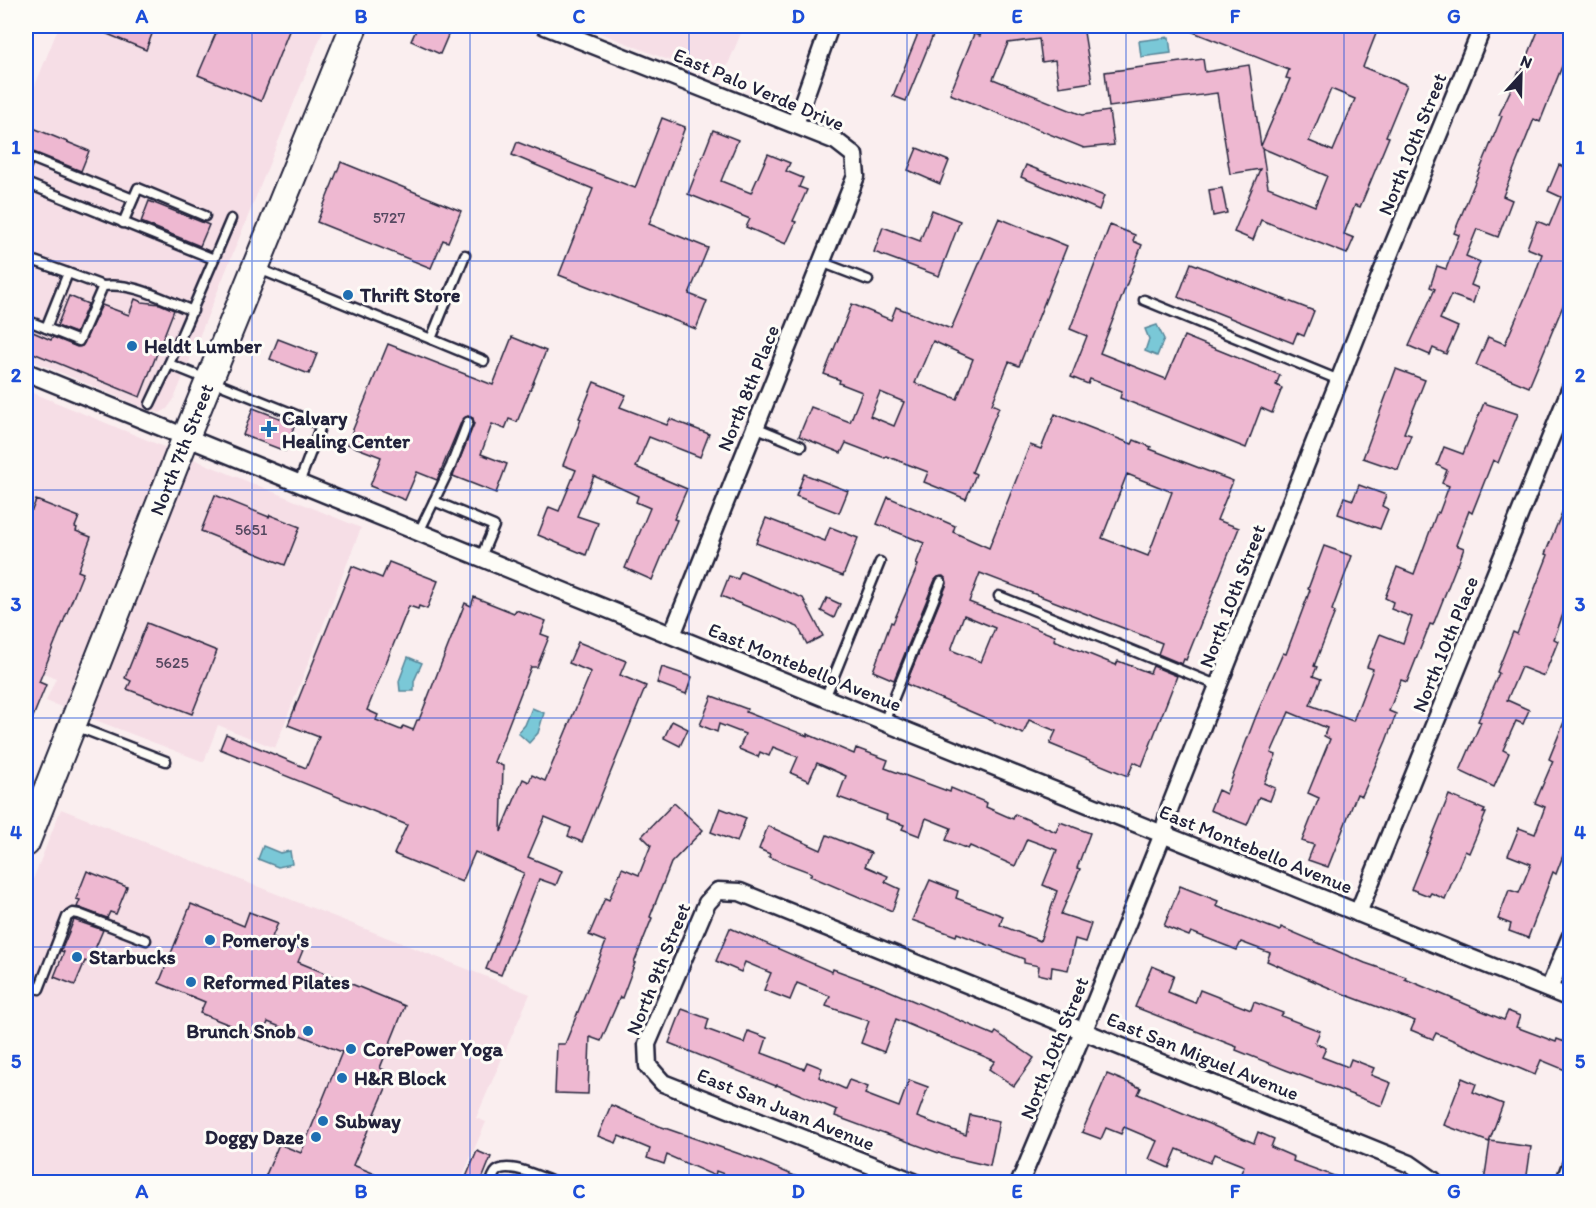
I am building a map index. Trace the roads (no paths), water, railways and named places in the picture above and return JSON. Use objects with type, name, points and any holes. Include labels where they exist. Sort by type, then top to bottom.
[{"type":"main road","name":"North 7th Street","points":[[28,828],[72,725],[186,437],[354,26]]},
{"type":"street","name":"East Palo Verde Drive","points":[[545,26],[836,141],[854,155]]},
{"type":"street","points":[[795,124],[830,26]]},
{"type":"street","name":"North 10th Street","points":[[1020,1182],[1163,834],[1170,807],[1483,26]]},
{"type":"street","name":"North 8th Place","points":[[672,635],[856,176],[854,155]]},
{"type":"street","name":"East Montebello Avenue","points":[[26,372],[884,722],[1570,998]]},
{"type":"street","name":"North 10th Place","points":[[1358,913],[1570,390]]},
{"type":"street","name":"East San Miguel Avenue","points":[[718,891],[740,892],[1084,1030],[1410,1164],[1433,1181]]},
{"type":"street","name":"North 9th Street","points":[[648,1066],[647,1044],[707,903],[718,891]]},
{"type":"street","points":[[1550,989],[1570,938]]},
{"type":"street","name":"East San Juan Avenue","points":[[648,1066],[663,1083],[914,1182]]},
{"type":"lane","points":[[26,166],[29,157],[134,199]]},
{"type":"lane","points":[[26,183],[214,259]]},
{"type":"lane","points":[[123,223],[138,188],[205,216]]},
{"type":"lane","points":[[150,404],[193,311],[231,219]]},
{"type":"lane","points":[[431,339],[465,255]]},
{"type":"lane","points":[[26,258],[103,286],[118,284],[139,290],[193,311]]},
{"type":"lane","points":[[821,262],[868,280]]},
{"type":"lane","points":[[255,268],[484,361]]},
{"type":"lane","points":[[46,328],[68,273]]},
{"type":"lane","points":[[26,320],[79,341],[103,286]]},
{"type":"lane","points":[[1144,300],[1340,380]]},
{"type":"lane","points":[[169,364],[321,425],[299,483]]},
{"type":"lane","points":[[419,532],[451,466],[468,422]]},
{"type":"lane","points":[[755,427],[801,446]]},
{"type":"lane","points":[[434,501],[494,526],[481,557]]},
{"type":"lane","points":[[825,698],[880,561]]},
{"type":"lane","points":[[884,722],[941,582]]},
{"type":"lane","points":[[999,596],[1220,686]]},
{"type":"lane","points":[[72,725],[166,761]]},
{"type":"lane","points":[[39,988],[67,917],[73,913],[146,940]]},
{"type":"lane","points":[[1560,1182],[1570,1156]]},
{"type":"lane","points":[[491,1182],[495,1172],[504,1167],[554,1182]]},
{"type":"water","points":[[1169,37],[1171,53],[1141,57],[1139,41]]},
{"type":"water","points":[[1157,325],[1164,339],[1157,356],[1145,351],[1149,339],[1145,329]]},
{"type":"water","points":[[408,657],[422,663],[414,681],[414,691],[400,691],[399,681]]},
{"type":"water","points":[[532,708],[544,713],[538,733],[529,743],[518,733],[525,725]]},
{"type":"water","points":[[263,846],[280,853],[290,851],[292,864],[278,867],[258,859]]},
{"type":"place","name":"Thrift Store","points":[[348,295]]},
{"type":"place","name":"Heldt Lumber","points":[[132,346]]},
{"type":"place","name":"Calvary Healing Center","points":[[269,429]]},
{"type":"place","name":"Pomeroy's","points":[[210,940]]},
{"type":"place","name":"Starbucks","points":[[77,957]]},
{"type":"place","name":"Reformed Pilates","points":[[191,982]]},
{"type":"place","name":"Brunch Snob","points":[[308,1031]]},
{"type":"place","name":"CorePower Yoga","points":[[351,1049]]},
{"type":"place","name":"H&R Block","points":[[342,1078]]},
{"type":"place","name":"Subway","points":[[323,1121]]},
{"type":"place","name":"Doggy Daze","points":[[316,1137]]}]
